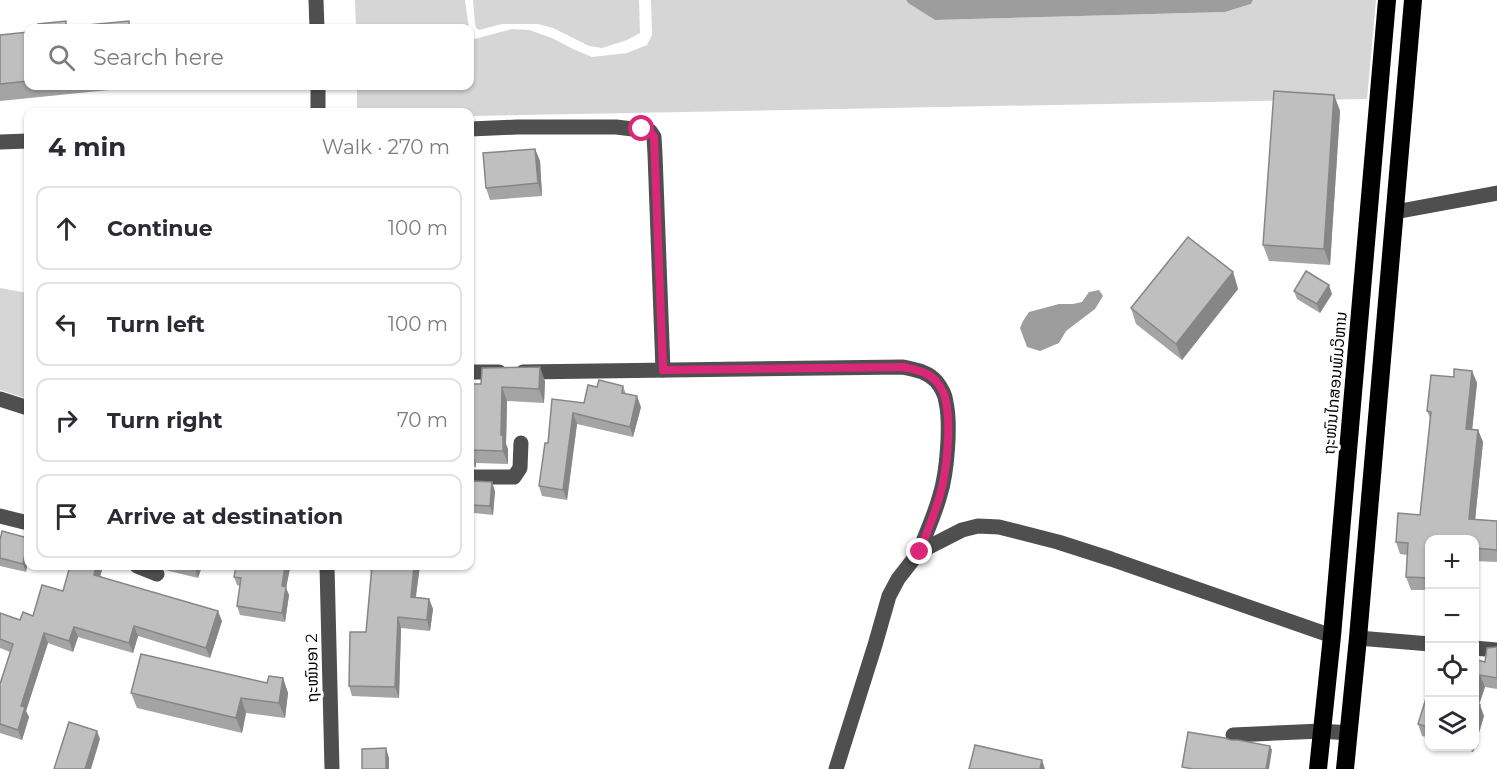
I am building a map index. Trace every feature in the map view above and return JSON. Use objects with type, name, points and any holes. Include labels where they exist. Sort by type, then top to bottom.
[{"type":"highway","name":"ຖະໜົນໄກສອນພົມວິຫານ","points":[[1318,769],[1332,636],[1387,0]]},
{"type":"highway","points":[[1345,769],[1413,0]]},
{"type":"street","points":[[316,0],[317,24]]},
{"type":"street","points":[[318,90],[318,108]]},
{"type":"street","points":[[474,129],[616,127],[650,131],[654,137],[655,154],[663,370]]},
{"type":"street","points":[[0,142],[24,141]]},
{"type":"street","points":[[1395,212],[1497,194]]},
{"type":"street","points":[[474,372],[903,367],[924,372],[935,379],[946,401],[948,424],[945,474],[940,495],[920,552],[897,579],[889,596],[836,769]]},
{"type":"street","points":[[0,399],[24,407]]},
{"type":"street","points":[[474,477],[514,477],[520,468],[521,443]]},
{"type":"street","points":[[0,516],[24,523]]},
{"type":"street","points":[[920,552],[962,530],[978,526],[999,528],[1058,542],[1111,559],[1332,636]]},
{"type":"street","points":[[147,570],[157,574]]},
{"type":"street","name":"ຖະໜົນອາ 2","points":[[327,570],[332,769]]},
{"type":"street","points":[[1358,638],[1425,644]]},
{"type":"street","points":[[1479,648],[1497,650]]},
{"type":"street","points":[[1233,735],[1321,731],[1349,733]]},
{"type":"shaded area","points":[[355,0],[465,0],[468,24],[356,24]]},
{"type":"shaded area","points":[[473,0],[639,0],[640,33],[602,48],[589,46],[553,28],[538,24],[502,24],[479,30],[475,24]]},
{"type":"shaded area","points":[[651,0],[906,0],[935,20],[1225,12],[1251,4],[1253,0],[1376,0],[1367,99],[474,116],[474,108],[357,108],[357,90],[474,90],[474,39],[512,29],[529,30],[552,38],[592,57],[627,53],[647,45],[652,35]]},
{"type":"shaded area","points":[[906,0],[1253,0],[1251,4],[1225,12],[935,20]]},
{"type":"shaded area","points":[[0,288],[24,292],[24,398],[0,390]]},
{"type":"shaded area","points":[[1099,290],[1103,296],[1095,309],[1066,331],[1059,343],[1040,351],[1027,347],[1020,328],[1029,312],[1059,304],[1082,302],[1089,292]]},
{"type":"building","points":[[66,21],[66,24],[38,24]]},
{"type":"building","points":[[129,21],[129,24],[98,24]]},
{"type":"building","points":[[24,32],[24,81],[0,84],[0,35]]},
{"type":"building","points":[[1274,91],[1334,95],[1324,249],[1263,245]]},
{"type":"building","points":[[535,149],[538,183],[486,188],[483,153]]},
{"type":"building","points":[[1188,237],[1233,272],[1176,344],[1131,308]]},
{"type":"building","points":[[1306,271],[1329,285],[1317,304],[1294,291]]},
{"type":"building","points":[[540,367],[539,389],[502,387],[503,451],[474,450],[474,384],[481,384],[482,368]]},
{"type":"building","points":[[1454,369],[1472,371],[1466,429],[1478,430],[1469,519],[1497,521],[1497,550],[1479,548],[1479,535],[1425,535],[1425,578],[1406,577],[1408,543],[1396,542],[1398,513],[1420,515],[1431,412],[1427,411],[1431,375],[1454,377]]},
{"type":"building","points":[[599,380],[623,386],[622,393],[637,396],[630,427],[573,413],[563,490],[539,486],[545,443],[548,443],[552,399],[584,403],[588,385],[597,387]]},
{"type":"building","points":[[474,481],[492,482],[490,506],[474,505]]},
{"type":"building","points":[[2,531],[24,537],[23,564],[0,558]]},
{"type":"building","points":[[69,570],[95,570],[94,575],[218,611],[206,648],[134,626],[129,643],[74,627],[69,641],[44,633],[21,706],[25,707],[18,730],[0,724],[0,684],[13,644],[0,639],[0,613],[20,620],[23,612],[33,616],[42,585],[63,591]]},
{"type":"building","points":[[235,570],[284,570],[282,586],[286,587],[282,613],[237,606],[241,578],[234,577]]},
{"type":"building","points":[[372,570],[414,570],[411,597],[429,599],[427,620],[398,617],[395,687],[349,686],[350,632],[366,632]]},
{"type":"building","points":[[1497,647],[1497,678],[1480,675],[1479,678],[1479,660],[1485,662],[1487,648]]},
{"type":"building","points":[[141,654],[267,683],[269,676],[283,678],[279,703],[241,698],[236,718],[131,693]]},
{"type":"building","points":[[1425,702],[1425,726],[1418,724]]},
{"type":"building","points":[[69,722],[97,731],[85,769],[54,769]]},
{"type":"building","points":[[1188,732],[1270,746],[1266,769],[1182,767]]},
{"type":"building","points":[[975,745],[1042,760],[1040,769],[969,769]]},
{"type":"building","points":[[386,748],[386,769],[362,769],[362,749]]},
{"type":"route","points":[[642,129],[650,131],[654,137],[663,370],[903,367],[924,372],[935,379],[946,401],[948,424],[945,474],[920,552]]}]
